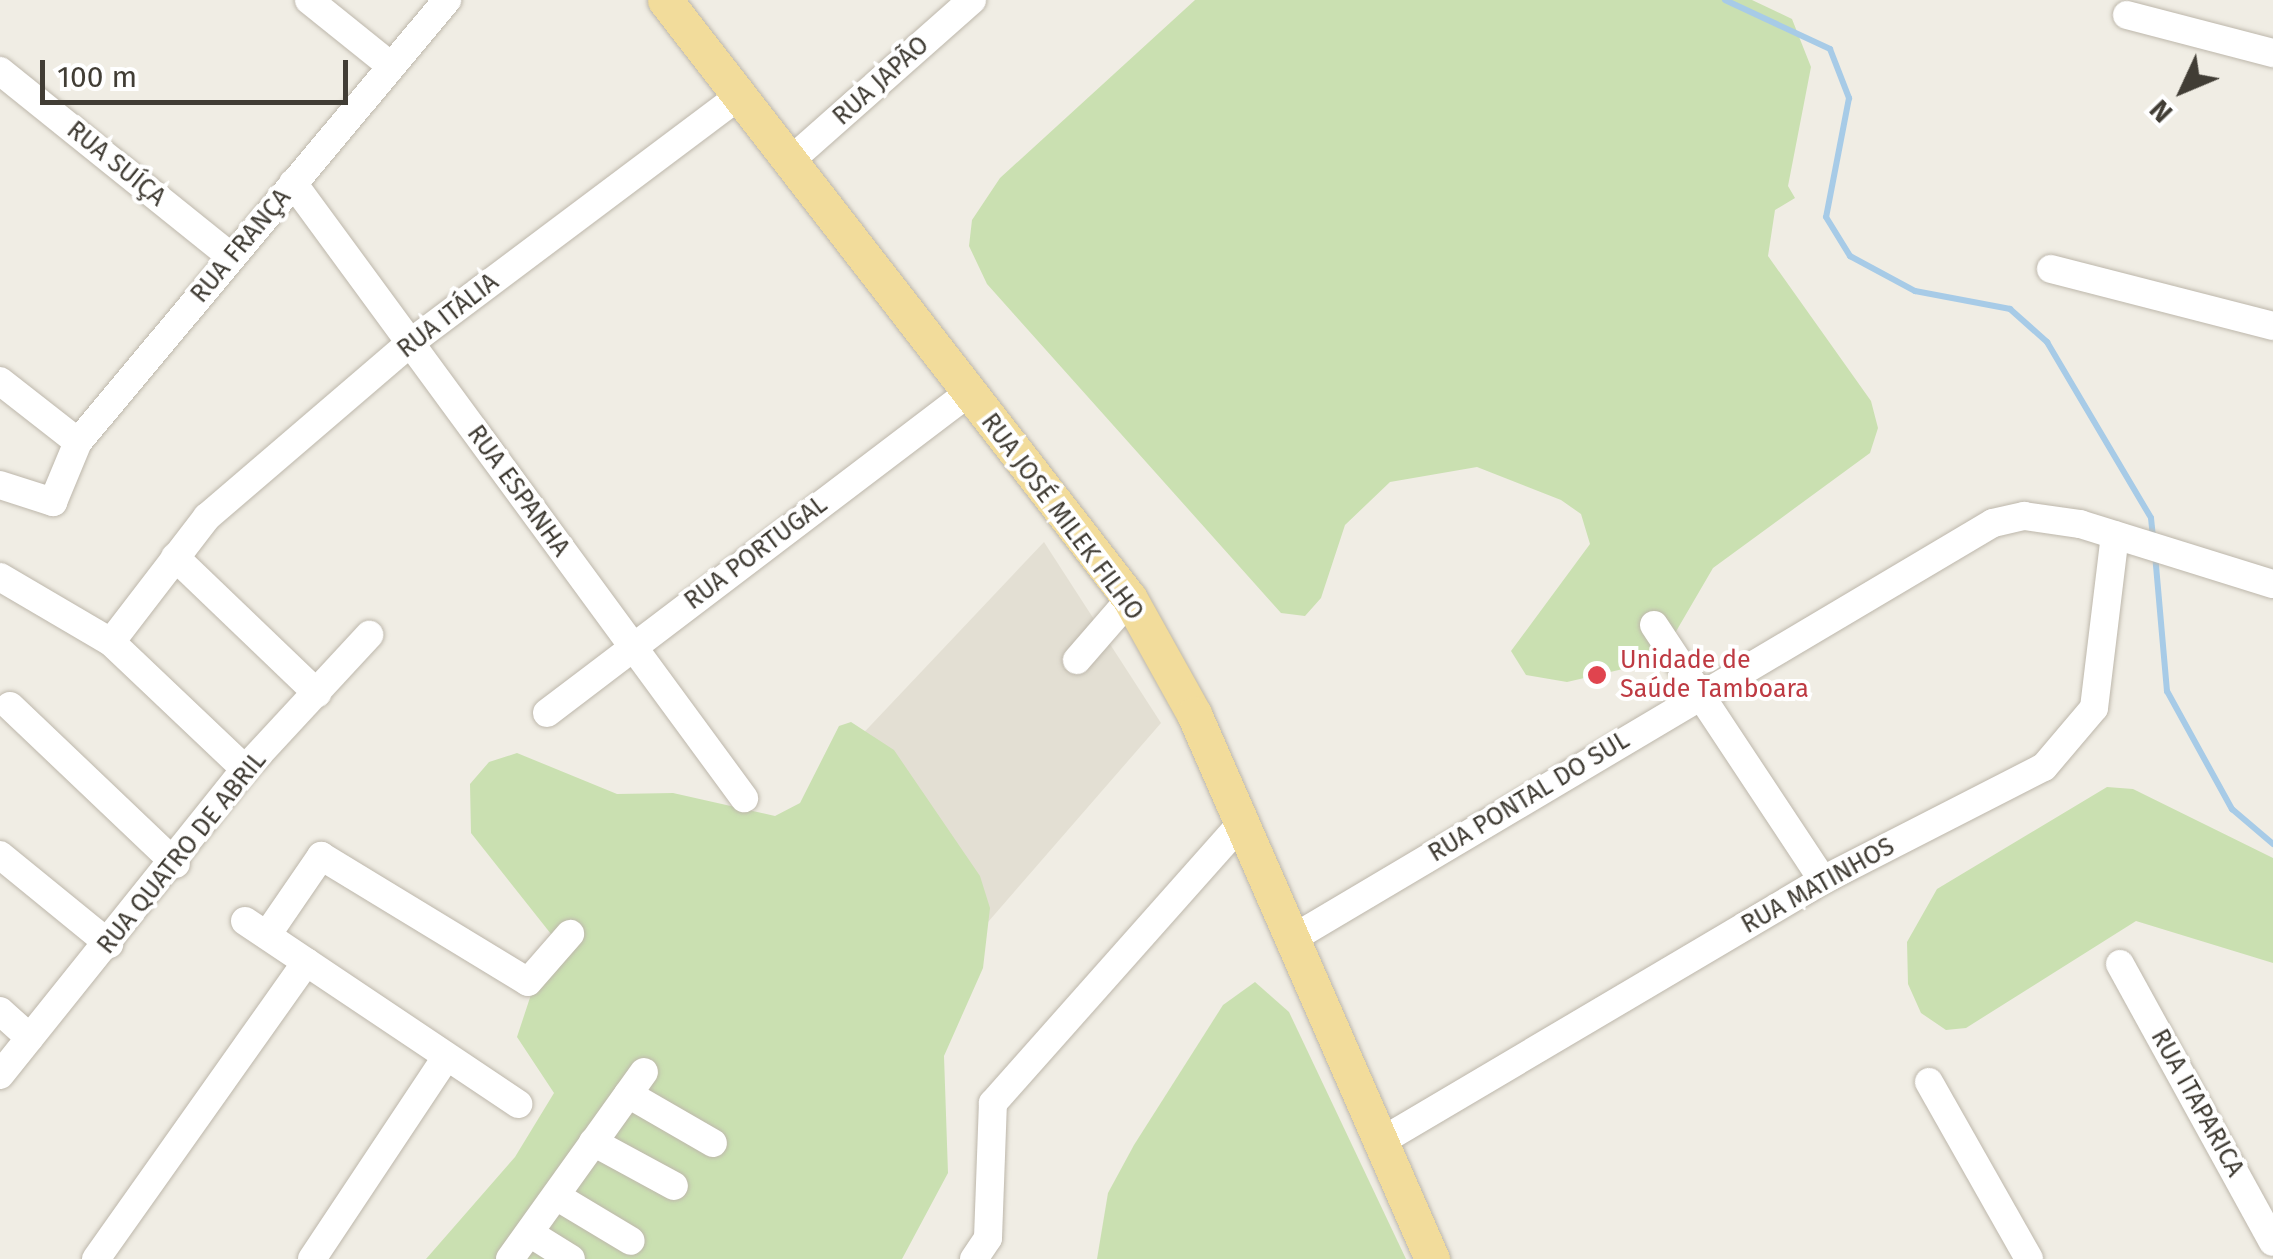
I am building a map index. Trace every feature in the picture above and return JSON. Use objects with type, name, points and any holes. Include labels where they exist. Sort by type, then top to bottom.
[{"type":"main road","name":"RUA JOSÉ MILEK FILHO","points":[[665,0],[967,394],[1130,599],[1194,714],[1238,826],[1432,1259]]},
{"type":"street","points":[[309,0],[391,66]]},
{"type":"street","name":"RUA FRANÇA","points":[[0,485],[53,502],[78,442],[447,0]]},
{"type":"street","name":"RUA JAPÃO","points":[[790,161],[972,0]]},
{"type":"street","points":[[2127,15],[2273,54]]},
{"type":"street","name":"RUA SUÍÇA","points":[[0,71],[232,257]]},
{"type":"street","name":"RUA ITÁLIA","points":[[111,642],[207,518],[410,343],[739,96]]},
{"type":"street","name":"RUA ESPANHA","points":[[293,183],[744,798]]},
{"type":"street","points":[[2051,269],[2273,326]]},
{"type":"street","points":[[0,381],[78,442]]},
{"type":"street","name":"RUA PORTUGAL","points":[[547,713],[967,394]]},
{"type":"street","name":"RUA PONTAL DO SUL","points":[[1290,940],[1993,523],[2053,518],[2273,584]]},
{"type":"street","name":"RUA MATINHOS","points":[[1380,1142],[1823,880],[2044,767],[2074,742],[2107,656],[2115,535]]},
{"type":"street","points":[[175,557],[317,693]]},
{"type":"street","points":[[0,577],[111,642],[246,769]]},
{"type":"street","points":[[1077,660],[1130,599]]},
{"type":"street","points":[[1654,625],[1703,692],[1823,880]]},
{"type":"street","name":"RUA QUATRO DE ABRIL","points":[[0,1074],[176,864],[246,769],[369,635]]},
{"type":"street","points":[[10,706],[176,864]]},
{"type":"street","points":[[974,1259],[988,1238],[993,1103],[1238,826]]},
{"type":"street","points":[[0,855],[110,944]]},
{"type":"street","points":[[518,1104],[256,928],[321,856],[528,982],[570,934]]},
{"type":"street","points":[[96,1259],[306,962]]},
{"type":"street","name":"RUA ITAPARICA","points":[[2120,964],[2273,1242]]},
{"type":"street","points":[[0,1011],[30,1038]]},
{"type":"street","points":[[312,1259],[446,1057]]},
{"type":"street","points":[[1929,1082],[2029,1259]]},
{"type":"street","points":[[510,1259],[636,1083],[713,1143]]},
{"type":"street","points":[[593,1142],[674,1186]]},
{"type":"street","points":[[556,1196],[630,1241]]},
{"type":"street","points":[[530,1234],[571,1259]]},
{"type":"shaded area","points":[[1044,542],[1161,723],[962,952],[819,780]]},
{"type":"green space","points":[[1195,0],[1752,0],[1792,19],[1811,67],[1788,186],[1795,198],[1775,210],[1768,256],[1871,401],[1878,428],[1870,453],[1713,568],[1664,652],[1636,666],[1567,682],[1526,675],[1511,651],[1590,544],[1581,514],[1561,500],[1477,467],[1390,482],[1345,525],[1321,598],[1305,616],[1281,613],[987,284],[969,246],[972,220],[1000,178]]},
{"type":"green space","points":[[851,722],[894,750],[980,876],[990,908],[983,968],[944,1056],[948,1173],[902,1259],[426,1259],[515,1157],[554,1093],[517,1037],[551,934],[471,833],[470,784],[489,762],[517,753],[617,794],[673,793],[775,816],[800,803],[839,726]]},
{"type":"green space","points":[[2107,787],[2133,789],[2273,858],[2273,963],[2136,921],[1966,1028],[1946,1030],[1921,1013],[1908,984],[1907,942],[1937,889]]},
{"type":"green space","points":[[1255,982],[1289,1012],[1406,1259],[1097,1259],[1108,1193],[1134,1145],[1223,1005]]},
{"type":"waterway","points":[[1725,0],[1830,49],[1849,98],[1826,217],[1850,256],[1915,291],[2010,309],[2047,342],[2151,518],[2153,536]]},
{"type":"waterway","points":[[2155,554],[2167,691],[2232,809],[2273,844]]},
{"type":"place","name":"Unidade de Saúde Tamboara","points":[[1597,675]]}]
